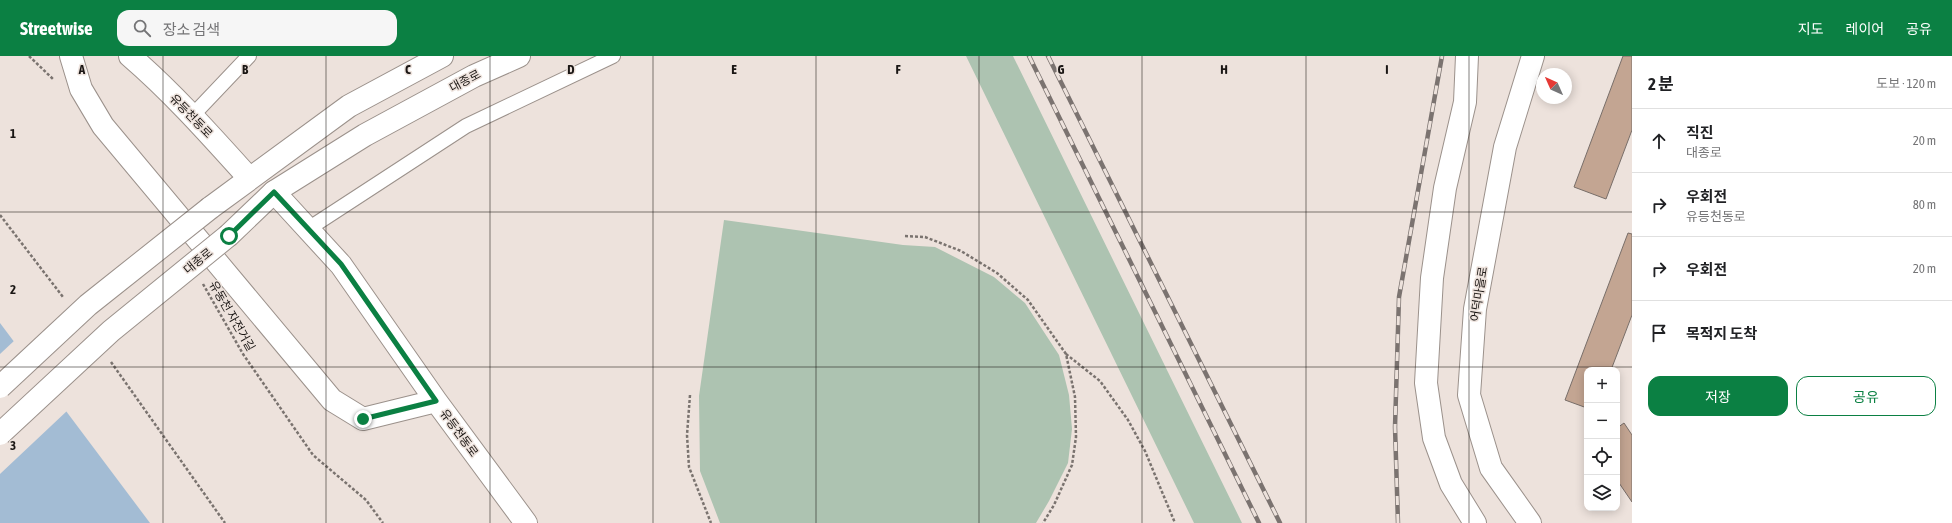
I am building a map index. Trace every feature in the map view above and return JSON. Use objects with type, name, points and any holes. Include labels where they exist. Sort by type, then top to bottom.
[{"type":"main road","points":[[71,56],[81,89],[103,126],[332,400],[363,419],[436,401]]},
{"type":"main road","name":"유등천동로","points":[[130,56],[192,116],[249,178]]},
{"type":"main road","points":[[0,387],[88,305],[249,178],[349,106],[442,56]]},
{"type":"main road","name":"대종로","points":[[0,434],[111,331],[229,236],[274,192],[365,135],[474,76],[519,56]]},
{"type":"main road","points":[[1467,56],[1465,102],[1445,188],[1432,278],[1426,383],[1434,438],[1451,484],[1475,523]]},
{"type":"main road","name":"어덕마을로","points":[[1530,523],[1491,468],[1469,395],[1475,309],[1505,147],[1533,56]]},
{"type":"main road","name":"유등천동로","points":[[274,192],[341,264],[436,401],[526,523]]},
{"type":"lane","points":[[192,116],[248,56]]},
{"type":"lane","points":[[308,229],[466,126],[613,56]]},
{"type":"path","points":[[29,56],[58,83]]},
{"type":"path","points":[[0,215],[67,302]]},
{"type":"path","points":[[905,236],[925,238],[961,251],[997,273],[1028,300],[1066,354],[1100,381],[1128,420],[1145,451],[1174,523]]},
{"type":"path","name":"유동천 자전거길","points":[[202,282],[243,354],[313,455],[366,500],[382,523]]},
{"type":"path","points":[[1043,523],[1054,505],[1072,465],[1076,437],[1075,397],[1066,354]]},
{"type":"path","points":[[110,359],[225,523]]},
{"type":"path","points":[[690,396],[687,435],[689,467],[712,523]]},
{"type":"green space","points":[[966,56],[1013,56],[1242,523],[1194,523]]},
{"type":"green space","points":[[724,220],[903,245],[935,247],[994,277],[1025,303],[1059,355],[1069,395],[1072,429],[1068,463],[1036,523],[720,523],[700,471],[699,396]]},
{"type":"water","points":[[0,323],[150,523],[0,523]]},
{"type":"pier","points":[[15,340],[68,410],[0,474],[0,354]]},
{"type":"building","points":[[1623,56],[1632,56],[1632,130],[1606,199],[1574,187]]},
{"type":"building","points":[[1628,233],[1632,234],[1632,315],[1612,367],[1584,367],[1584,407],[1565,400]]},
{"type":"building","points":[[1624,423],[1632,435],[1632,502],[1620,484],[1620,426]]},
{"type":"railway","points":[[1029,56],[1259,523]]},
{"type":"railway","points":[[1048,56],[1280,523]]},
{"type":"railway","points":[[1398,523],[1395,427],[1399,297],[1442,56]]},
{"type":"route","points":[[229,236],[274,192],[341,264],[436,401],[363,419]]}]
